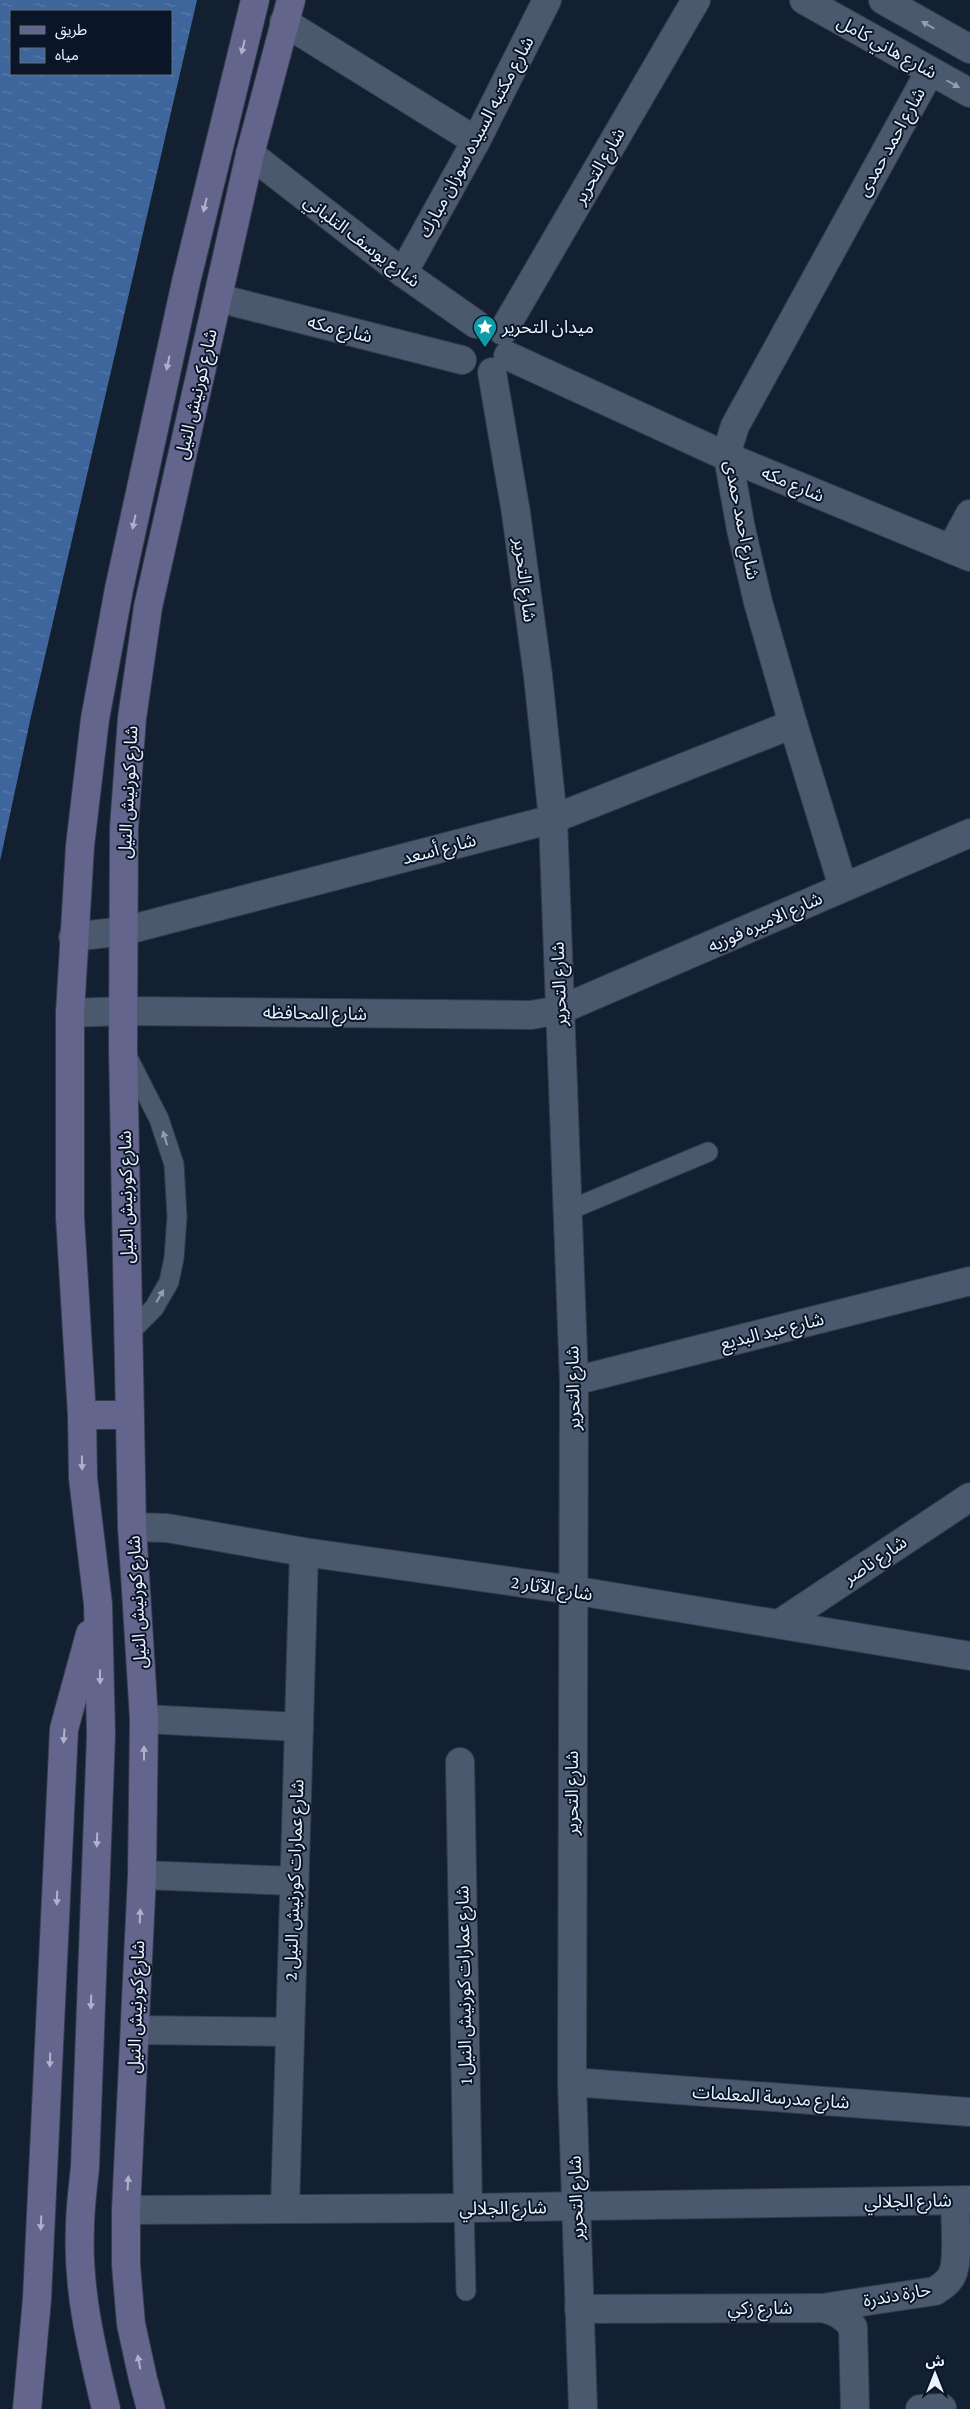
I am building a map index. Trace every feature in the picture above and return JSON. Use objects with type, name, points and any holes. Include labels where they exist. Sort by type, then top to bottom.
[{"type":"main road","name":"شارع كورنيش النيل","points":[[106,2409],[92,2352],[83,2294],[80,2230],[85,2167],[101,1735],[98,1604],[83,1478],[82,1415],[70,1217],[70,1012],[73,937],[80,846],[95,718],[119,589],[186,282],[255,0]]},
{"type":"main road","name":"شارع كورنيش النيل","points":[[152,2409],[143,2379],[132,2324],[126,2265],[126,2210],[142,1875],[144,1719],[132,1527],[123,1048],[124,828],[132,718],[147,616],[250,154],[287,11]]},
{"type":"main road","points":[[82,1415],[130,1415]]},
{"type":"main road","name":"شارع كورنيش النيل","points":[[27,2409],[38,2279],[64,1729],[98,1604]]},
{"type":"street","name":"شارع مكتبه السيده سوزان مبارك","points":[[403,274],[476,141],[547,0]]},
{"type":"street","name":"شارع التحرير","points":[[583,2409],[572,2082],[574,1381],[553,819],[538,676],[516,513],[501,353],[696,0]]},
{"type":"street","name":"شارع هاني كامل","points":[[804,0],[970,94]]},
{"type":"street","points":[[883,0],[970,49]]},
{"type":"street","points":[[287,11],[476,141]]},
{"type":"street","name":"شارع احمد حمدى","points":[[843,887],[758,602],[741,529],[728,448],[736,426],[930,71]]},
{"type":"street","name":"شارع يوسف التلباني","points":[[250,154],[403,274],[476,324]]},
{"type":"street","name":"شارع مكه","points":[[218,298],[462,360]]},
{"type":"street","points":[[476,324],[490,324],[501,353],[477,372],[462,360],[459,343],[469,328],[476,324]]},
{"type":"street","name":"شارع مكه","points":[[501,353],[728,457],[960,553]]},
{"type":"street","points":[[960,553],[970,514]]},
{"type":"street","name":"شارع أسعد","points":[[73,937],[124,931],[553,819],[793,724]]},
{"type":"street","name":"شارع الاميره فوزيه","points":[[560,1010],[578,1004],[970,833]]},
{"type":"street","name":"شارع المحافظه","points":[[70,1012],[531,1016],[560,1010]]},
{"type":"street","name":"شارع عبد البديع","points":[[574,1381],[970,1281]]},
{"type":"street","name":"شارع ناصر","points":[[779,1624],[970,1497]]},
{"type":"street","name":"شارع الآثار 2","points":[[132,1527],[167,1528],[304,1552],[572,1590],[970,1656]]},
{"type":"street","name":"شارع عمارات كورنيش النيل 2","points":[[285,2209],[304,1552]]},
{"type":"street","points":[[144,1719],[298,1727]]},
{"type":"street","name":"شارع عمارات كورنيش النيل 1","points":[[460,1762],[466,2208]]},
{"type":"street","points":[[142,1875],[294,1881]]},
{"type":"street","points":[[136,2030],[290,2032]]},
{"type":"street","name":"شارع مدرسة المعلمات","points":[[572,2082],[970,2112]]},
{"type":"street","name":"شارع الجلالي","points":[[126,2210],[576,2207],[962,2201]]},
{"type":"street","name":"حارة دندرة","points":[[822,2308],[934,2291],[945,2284],[952,2275],[955,2262],[962,2201]]},
{"type":"street","name":"شارع زكي","points":[[579,2309],[822,2308],[834,2311],[845,2317],[853,2327],[855,2409]]},
{"type":"lane","points":[[123,1048],[160,1119],[174,1164],[177,1217],[174,1258],[169,1282],[154,1308],[129,1333]]},
{"type":"lane","points":[[567,1211],[708,1152]]},
{"type":"lane","points":[[466,2208],[466,2291]]},
{"type":"water","points":[[0,0],[197,0],[30,721],[0,861]]},
{"type":"place","name":"ميدان التحرير","points":[[485,348]]}]
